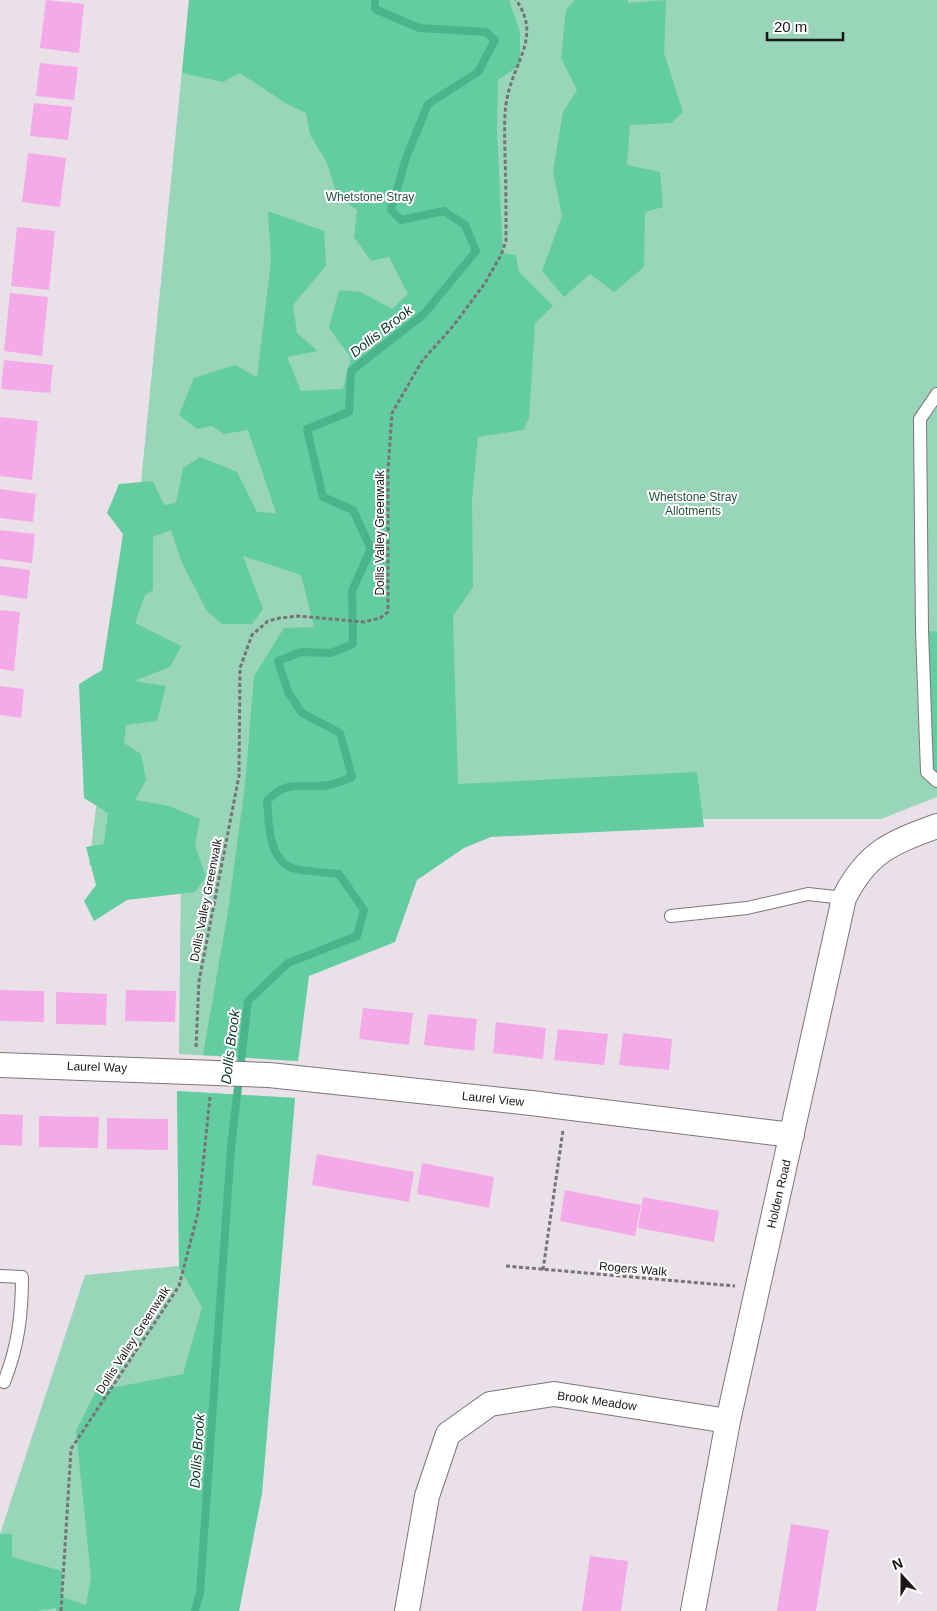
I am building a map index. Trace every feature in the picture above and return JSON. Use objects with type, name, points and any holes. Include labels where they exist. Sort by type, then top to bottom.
[{"type":"street","name":"Holden Road","points":[[693,1611],[728,1421],[844,898],[854,877],[870,858],[898,841],[937,826]]},
{"type":"street","name":"Laurel Way","points":[[0,1065],[212,1071]]},
{"type":"street","name":"Laurel View","points":[[212,1071],[268,1075],[567,1107],[792,1135]]},
{"type":"street","name":"Brook Meadow","points":[[408,1611],[427,1496],[448,1434],[490,1404],[554,1394],[728,1421]]},
{"type":"lane","points":[[937,394],[920,419],[922,630],[928,772],[937,781]]},
{"type":"lane","points":[[671,916],[747,908],[808,894],[844,898]]},
{"type":"lane","points":[[0,1276],[22,1277],[22,1312],[17,1345],[4,1382]]},
{"type":"path","name":"Dollis Valley Greenwalk","points":[[61,1611],[71,1449],[179,1286],[198,1213],[212,1071],[199,981],[239,776],[240,668],[252,635],[268,621],[298,616],[364,622],[380,618],[388,612],[388,471],[392,413],[422,362],[454,325],[485,283],[501,255],[506,241],[504,115],[512,81],[526,45],[528,29],[522,8],[516,0]]},
{"type":"path","points":[[543,1270],[567,1107]]},
{"type":"path","name":"Rogers Walk","points":[[506,1266],[758,1288]]},
{"type":"green space","name":"Whetstone Stray Allotments","points":[[189,0],[937,0],[937,797],[881,819],[619,819],[459,825],[312,946],[298,1061],[179,1054],[181,869],[89,865],[106,725],[141,482]]},
{"type":"green space","name":"Whetstone Stray","points":[[189,0],[509,0],[520,32],[520,65],[498,80],[497,131],[503,253],[516,255],[519,272],[553,306],[535,323],[529,418],[523,430],[478,437],[472,499],[473,587],[453,616],[458,784],[697,772],[704,827],[491,837],[464,848],[417,880],[395,942],[309,976],[298,1061],[203,1055],[228,911],[245,785],[254,676],[284,628],[314,627],[301,575],[243,556],[263,609],[252,624],[222,624],[207,611],[182,563],[171,530],[153,537],[153,590],[145,595],[135,623],[181,646],[170,667],[134,681],[166,686],[157,721],[126,725],[124,743],[141,754],[146,780],[135,800],[169,806],[200,819],[195,845],[206,877],[195,892],[127,900],[94,921],[84,901],[96,885],[86,847],[104,844],[108,813],[84,798],[79,684],[102,670],[123,534],[107,513],[119,484],[153,481],[164,505],[176,503],[183,468],[200,457],[237,472],[257,512],[276,513],[248,430],[224,434],[212,426],[197,429],[179,415],[194,378],[235,365],[257,377],[271,261],[268,211],[324,231],[326,266],[293,305],[297,333],[318,351],[287,357],[301,391],[343,389],[351,358],[329,328],[339,290],[361,292],[392,309],[408,294],[389,257],[371,261],[354,237],[357,210],[338,197],[326,161],[310,135],[306,113],[287,104],[240,73],[223,82],[182,73]]},
{"type":"green space","points":[[575,0],[628,0],[628,3],[666,0],[664,53],[683,112],[671,123],[630,125],[627,165],[660,172],[663,207],[645,212],[644,267],[614,292],[590,274],[564,297],[542,271],[562,216],[553,171],[563,112],[577,90],[561,58],[566,10]]},
{"type":"green space","points":[[922,630],[937,632],[937,781],[927,772]]},
{"type":"green space","points":[[177,1091],[295,1098],[262,1493],[239,1611],[0,1611],[0,1534],[85,1275],[179,1266]]},
{"type":"green space","points":[[177,1091],[295,1098],[262,1493],[239,1611],[56,1611],[56,1608],[36,1611],[0,1611],[0,1534],[12,1534],[12,1557],[62,1571],[62,1597],[86,1605],[91,1578],[76,1431],[96,1391],[183,1374],[202,1307],[179,1267]]},
{"type":"building","points":[[46,0],[84,4],[79,53],[40,48]]},
{"type":"building","points":[[40,63],[78,67],[74,100],[36,96]]},
{"type":"building","points":[[34,103],[72,107],[68,140],[30,136]]},
{"type":"building","points":[[28,153],[66,158],[60,207],[22,202]]},
{"type":"building","points":[[17,227],[55,231],[49,290],[11,286]]},
{"type":"building","points":[[10,293],[48,297],[42,356],[4,351]]},
{"type":"building","points":[[4,360],[53,365],[50,393],[1,389]]},
{"type":"building","points":[[0,417],[38,421],[32,480],[0,476]]},
{"type":"building","points":[[0,489],[36,494],[33,522],[0,518]]},
{"type":"building","points":[[0,530],[35,534],[32,563],[0,559]]},
{"type":"building","points":[[0,566],[30,570],[27,599],[0,595]]},
{"type":"building","points":[[0,610],[20,612],[14,671],[0,669]]},
{"type":"building","points":[[0,686],[24,689],[21,718],[0,715]]},
{"type":"building","points":[[0,990],[44,991],[44,1022],[0,1021]]},
{"type":"building","points":[[126,990],[176,991],[175,1022],[125,1021]]},
{"type":"building","points":[[56,992],[107,994],[106,1025],[56,1024]]},
{"type":"building","points":[[363,1008],[413,1013],[409,1045],[359,1039]]},
{"type":"building","points":[[428,1014],[477,1019],[474,1051],[424,1045]]},
{"type":"building","points":[[496,1022],[546,1028],[543,1059],[493,1053]]},
{"type":"building","points":[[558,1029],[608,1034],[604,1065],[554,1060]]},
{"type":"building","points":[[623,1033],[672,1039],[669,1070],[619,1065]]},
{"type":"building","points":[[0,1114],[23,1115],[22,1146],[0,1145]]},
{"type":"building","points":[[39,1116],[99,1117],[98,1148],[39,1147]]},
{"type":"building","points":[[107,1118],[168,1119],[168,1150],[107,1149]]},
{"type":"building","points":[[317,1154],[414,1172],[409,1202],[312,1185]]},
{"type":"building","points":[[422,1163],[494,1177],[489,1208],[417,1194]]},
{"type":"building","points":[[565,1190],[641,1205],[635,1236],[560,1221]]},
{"type":"building","points":[[643,1197],[719,1211],[714,1242],[638,1228]]},
{"type":"building","points":[[791,1524],[829,1530],[816,1611],[777,1611]]},
{"type":"building","points":[[590,1556],[628,1561],[621,1611],[582,1611]]},
{"type":"waterway","name":"Dollis Brook","points":[[195,1611],[200,1592],[231,1147],[248,1001],[288,963],[357,936],[364,910],[339,874],[298,870],[281,861],[273,846],[269,827],[267,801],[282,789],[296,786],[329,785],[352,777],[340,733],[302,713],[288,692],[278,661],[301,652],[331,653],[353,644],[352,591],[371,549],[353,510],[323,497],[307,429],[349,412],[351,371],[424,314],[476,251],[465,225],[444,211],[401,220],[391,210],[406,158],[428,104],[478,72],[495,40],[486,32],[419,28],[375,9],[375,0]]}]
